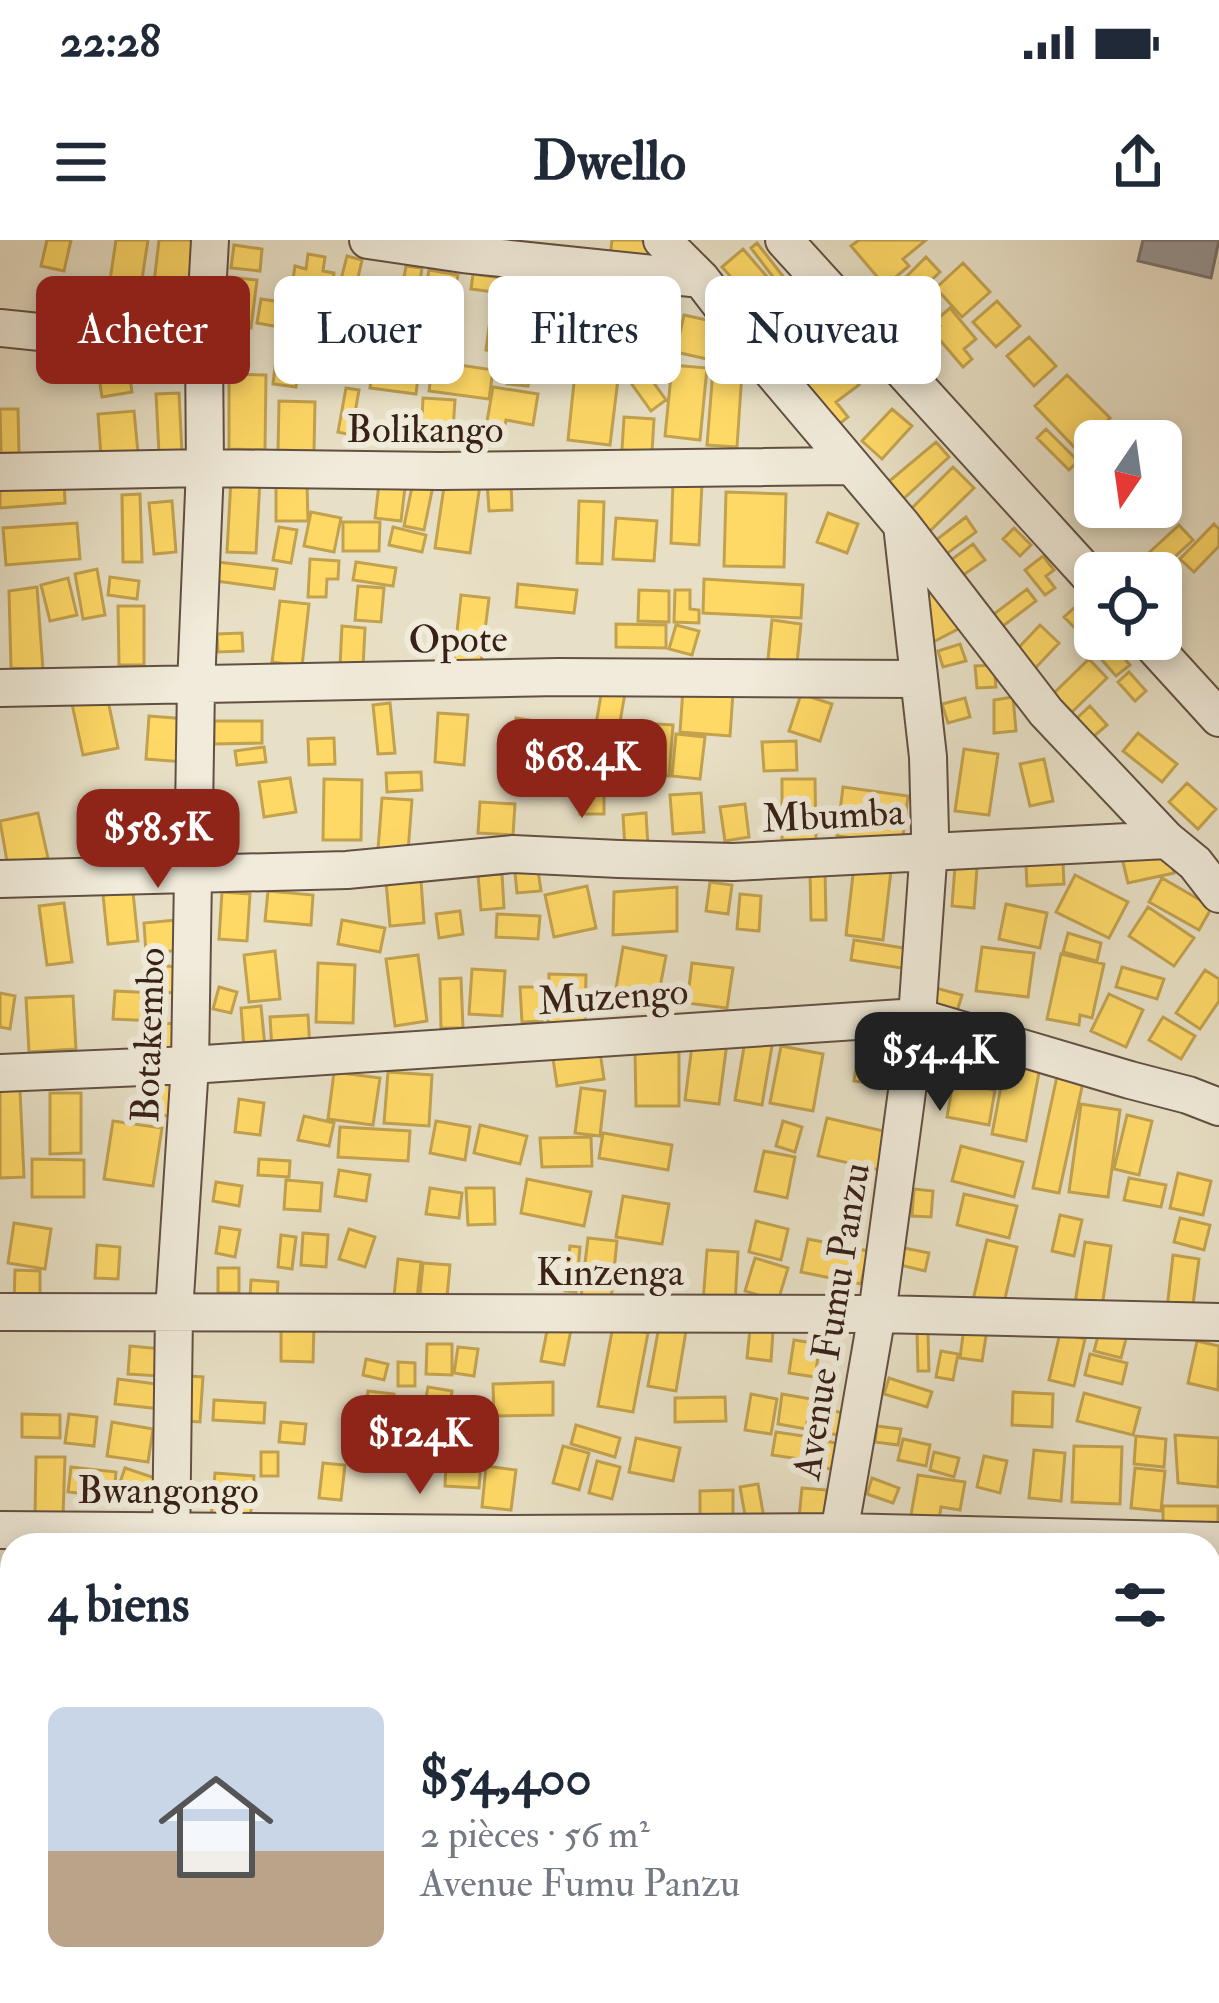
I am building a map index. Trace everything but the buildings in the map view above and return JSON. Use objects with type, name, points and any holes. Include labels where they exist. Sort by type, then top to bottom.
[{"type":"street","name":"Botakembo","points":[[209,276],[211,240]]},
{"type":"street","points":[[368,240],[701,279]]},
{"type":"street","points":[[784,240],[1074,559]]},
{"type":"street","points":[[676,244],[770,369],[902,525],[1046,712],[1167,840],[1195,863],[1219,894]]},
{"type":"street","points":[[0,328],[36,332]]},
{"type":"street","name":"Botakembo","points":[[172,1533],[174,1312],[190,1065],[204,384]]},
{"type":"street","name":"Bolikango","points":[[0,472],[850,466]]},
{"type":"street","name":"Avenue Fumu Panzu","points":[[839,1533],[877,1314],[916,1017],[930,833],[928,757],[902,525]]},
{"type":"street","points":[[1166,660],[1219,718]]},
{"type":"street","name":"Opote","points":[[0,688],[558,677],[919,679]]},
{"type":"street","name":"Mbumba","points":[[0,879],[347,870],[513,854],[733,862],[1167,840]]},
{"type":"street","name":"Muzengo","points":[[0,1072],[190,1065],[916,1017],[1219,1106]]},
{"type":"street","name":"Kinzenga","points":[[0,1312],[877,1314],[1219,1322]]},
{"type":"street","name":"Bwangongo","points":[[0,1530],[74,1533]]}]
